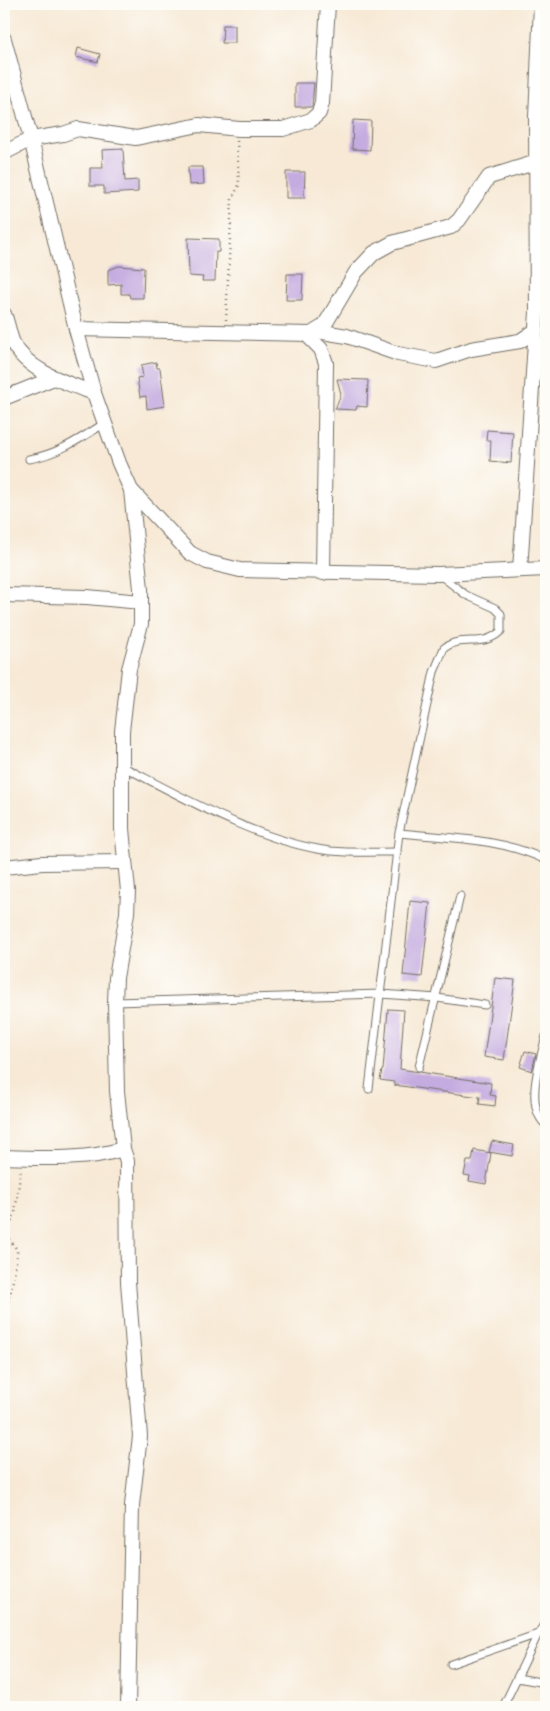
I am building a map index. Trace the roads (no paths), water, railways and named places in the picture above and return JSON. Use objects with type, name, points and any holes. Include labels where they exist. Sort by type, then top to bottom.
[{"type":"street","points":[[4,153],[31,139],[63,134],[78,129],[136,138],[199,125],[239,129],[283,128],[311,120],[319,113],[323,91],[328,4]]},
{"type":"street","points":[[520,570],[535,331],[541,312],[535,276],[536,117],[543,67],[541,4]]},
{"type":"street","points":[[4,39],[7,62],[31,139],[76,329],[104,423],[119,463],[132,490],[190,553],[208,562],[240,570],[438,574],[546,569]]},
{"type":"street","points":[[312,333],[335,310],[356,272],[374,253],[410,237],[451,227],[464,213],[489,177],[537,162]]},
{"type":"street","points":[[4,314],[13,343],[28,361],[54,378],[94,393]]},
{"type":"street","points":[[76,329],[284,332],[347,336],[398,354],[436,361],[471,349],[520,341],[535,331]]},
{"type":"street","points":[[312,333],[326,363],[323,573]]},
{"type":"street","points":[[4,398],[54,378]]},
{"type":"street","points":[[128,1707],[132,1505],[140,1436],[128,1282],[127,1161],[123,1149],[117,1091],[116,1002],[117,967],[127,913],[128,891],[124,862],[122,731],[129,669],[139,638],[141,589],[132,490]]},
{"type":"street","points":[[4,595],[86,597],[140,602]]},
{"type":"street","points":[[4,867],[42,862],[124,862]]},
{"type":"street","points":[[4,1157],[99,1157],[123,1149]]},
{"type":"lane","points":[[29,459],[49,455],[62,449],[104,423]]},
{"type":"lane","points":[[369,1089],[399,833],[438,660],[444,648],[450,644],[458,641],[482,642],[495,637],[501,631],[503,622],[501,614],[495,608],[466,595],[438,574]]},
{"type":"lane","points":[[122,766],[201,806],[278,839],[332,851],[397,852]]},
{"type":"lane","points":[[399,833],[472,840],[523,849],[546,860]]},
{"type":"lane","points":[[419,1067],[438,998],[460,896]]},
{"type":"lane","points":[[116,1002],[381,994],[438,998],[485,1005]]},
{"type":"lane","points":[[546,1036],[535,1092],[535,1103],[541,1121],[546,1125]]},
{"type":"lane","points":[[503,1707],[546,1621]]},
{"type":"lane","points":[[451,1664],[538,1634]]},
{"type":"lane","points":[[517,1678],[546,1683]]}]
